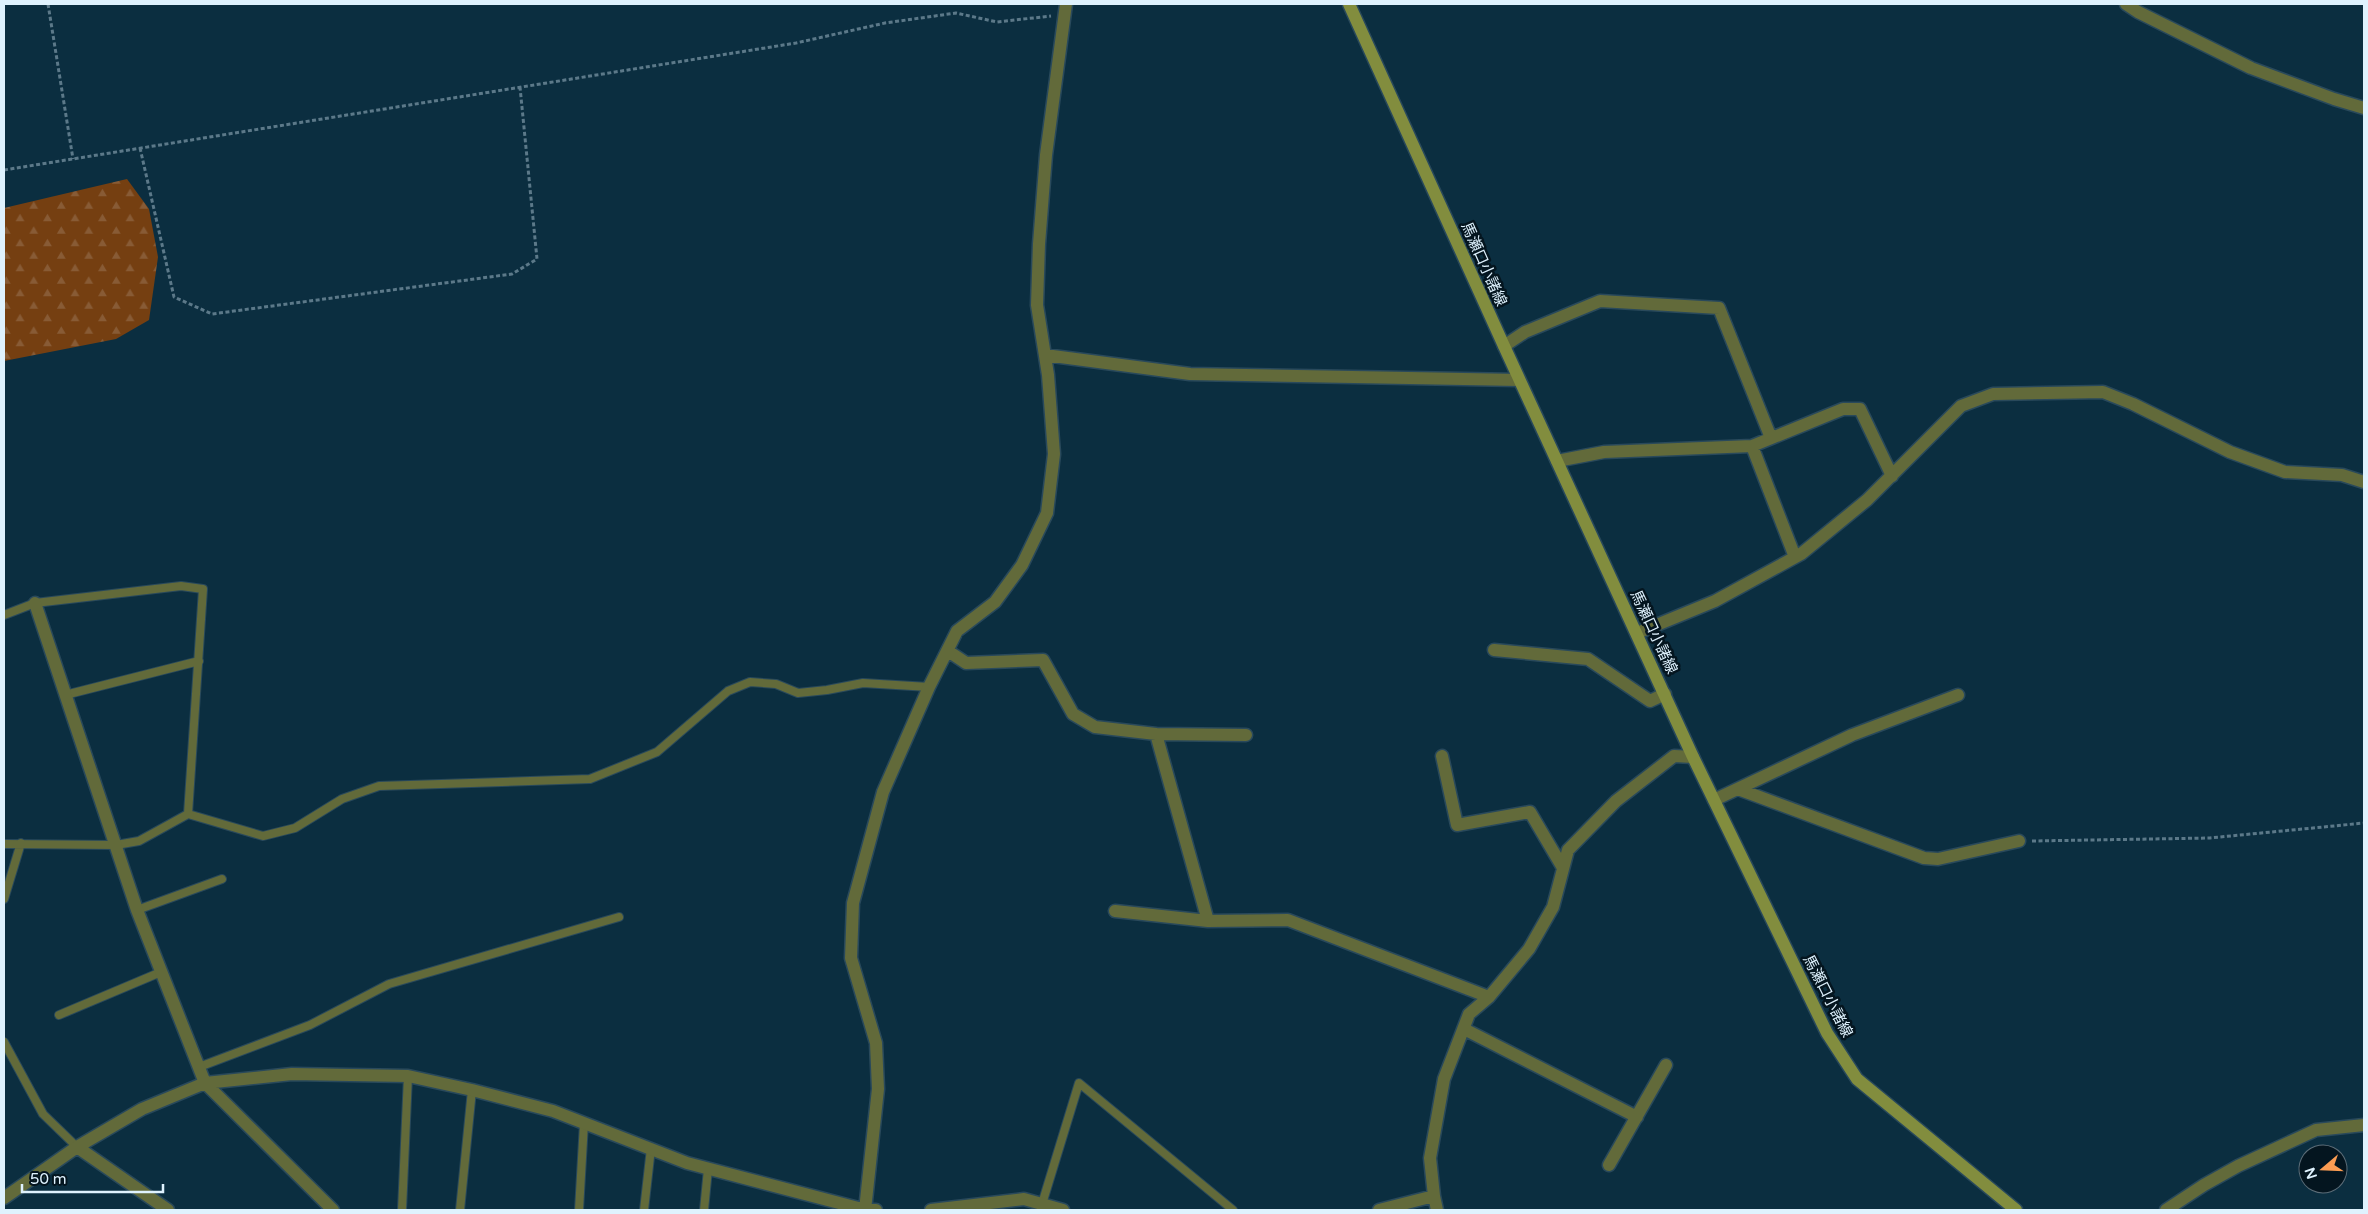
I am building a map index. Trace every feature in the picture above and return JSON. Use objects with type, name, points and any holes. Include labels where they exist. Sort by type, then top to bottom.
[{"type":"main road","name":"馬瀬口小諸線","points":[[1349,4],[1519,380],[1714,800],[1827,1033],[1857,1079],[2016,1210]]},
{"type":"street","points":[[2126,4],[2138,12],[2251,68],[2364,108]]},
{"type":"street","points":[[866,1210],[878,1089],[876,1043],[852,958],[853,903],[883,792],[929,687],[957,631],[995,602],[1017,572],[1047,513],[1054,454],[1045,356],[1037,304],[1039,244],[1046,155],[1065,9]]},
{"type":"street","points":[[1504,346],[1526,332],[1600,301],[1719,308],[1771,438]]},
{"type":"street","points":[[1045,356],[1190,374],[1519,380]]},
{"type":"street","points":[[1637,633],[1715,601],[1795,557],[1867,500],[1961,406],[1993,394],[2102,392],[2134,404],[2230,452],[2285,472],[2342,475],[2364,482]]},
{"type":"street","points":[[1557,461],[1604,452],[1752,446],[1843,409],[1860,409],[1892,476]]},
{"type":"street","points":[[1752,446],[1795,557]]},
{"type":"street","points":[[35,603],[137,910],[205,1083],[333,1210]]},
{"type":"street","points":[[1494,650],[1588,659],[1650,701],[1665,694]]},
{"type":"street","points":[[948,651],[966,663],[1043,660],[1073,714],[1095,727],[1156,734],[1246,735]]},
{"type":"street","points":[[1714,800],[1852,735],[1958,695]]},
{"type":"street","points":[[1156,734],[1208,921]]},
{"type":"street","points":[[1442,756],[1457,825],[1530,812],[1563,868]]},
{"type":"street","points":[[1437,1210],[1430,1158],[1442,1088],[1469,1014],[1490,997],[1529,949],[1553,907],[1568,850],[1616,801],[1674,756],[1694,756]]},
{"type":"street","points":[[1738,789],[1924,858],[1938,859],[2019,841]]},
{"type":"street","points":[[1115,911],[1208,921],[1288,920],[1490,997]]},
{"type":"street","points":[[1464,1029],[1637,1117]]},
{"type":"street","points":[[1609,1165],[1666,1065]]},
{"type":"street","points":[[4,1198],[77,1147],[142,1109],[205,1083],[292,1074],[408,1076],[472,1090],[553,1111],[708,1169],[866,1210],[876,1210]]},
{"type":"street","points":[[2166,1210],[2204,1185],[2238,1166],[2316,1130],[2364,1125]]},
{"type":"street","points":[[77,1147],[168,1210]]},
{"type":"street","points":[[1380,1210],[1434,1196]]},
{"type":"street","points":[[931,1210],[1024,1199],[1063,1210]]},
{"type":"lane","points":[[4,615],[35,603],[181,586],[204,589],[188,814]]},
{"type":"lane","points":[[65,695],[199,661]]},
{"type":"lane","points":[[4,844],[116,845],[140,841],[188,814],[263,836],[295,828],[342,799],[379,786],[590,779],[657,752],[728,691],[750,682],[776,684],[798,693],[863,683],[929,687]]},
{"type":"lane","points":[[4,899],[21,843]]},
{"type":"lane","points":[[137,910],[222,879]]},
{"type":"lane","points":[[199,1067],[310,1025],[389,984],[619,917]]},
{"type":"lane","points":[[60,1015],[162,972]]},
{"type":"lane","points":[[4,1042],[43,1114],[77,1147]]},
{"type":"lane","points":[[402,1210],[408,1076]]},
{"type":"lane","points":[[1042,1204],[1079,1083],[1233,1210]]},
{"type":"lane","points":[[460,1210],[472,1090]]},
{"type":"lane","points":[[580,1210],[584,1123]]},
{"type":"lane","points":[[644,1210],[651,1148]]},
{"type":"lane","points":[[704,1210],[708,1169]]},
{"type":"path","points":[[48,4],[73,159]]},
{"type":"path","points":[[4,170],[796,43],[885,23],[956,13],[998,22],[1065,9]]},
{"type":"path","points":[[140,148],[174,297],[212,314],[512,274],[537,259],[520,87]]},
{"type":"path","points":[[2019,841],[2210,838],[2364,824]]},
{"type":"green space","points":[[127,179],[149,209],[158,257],[149,320],[116,339],[4,361],[4,208]]}]
